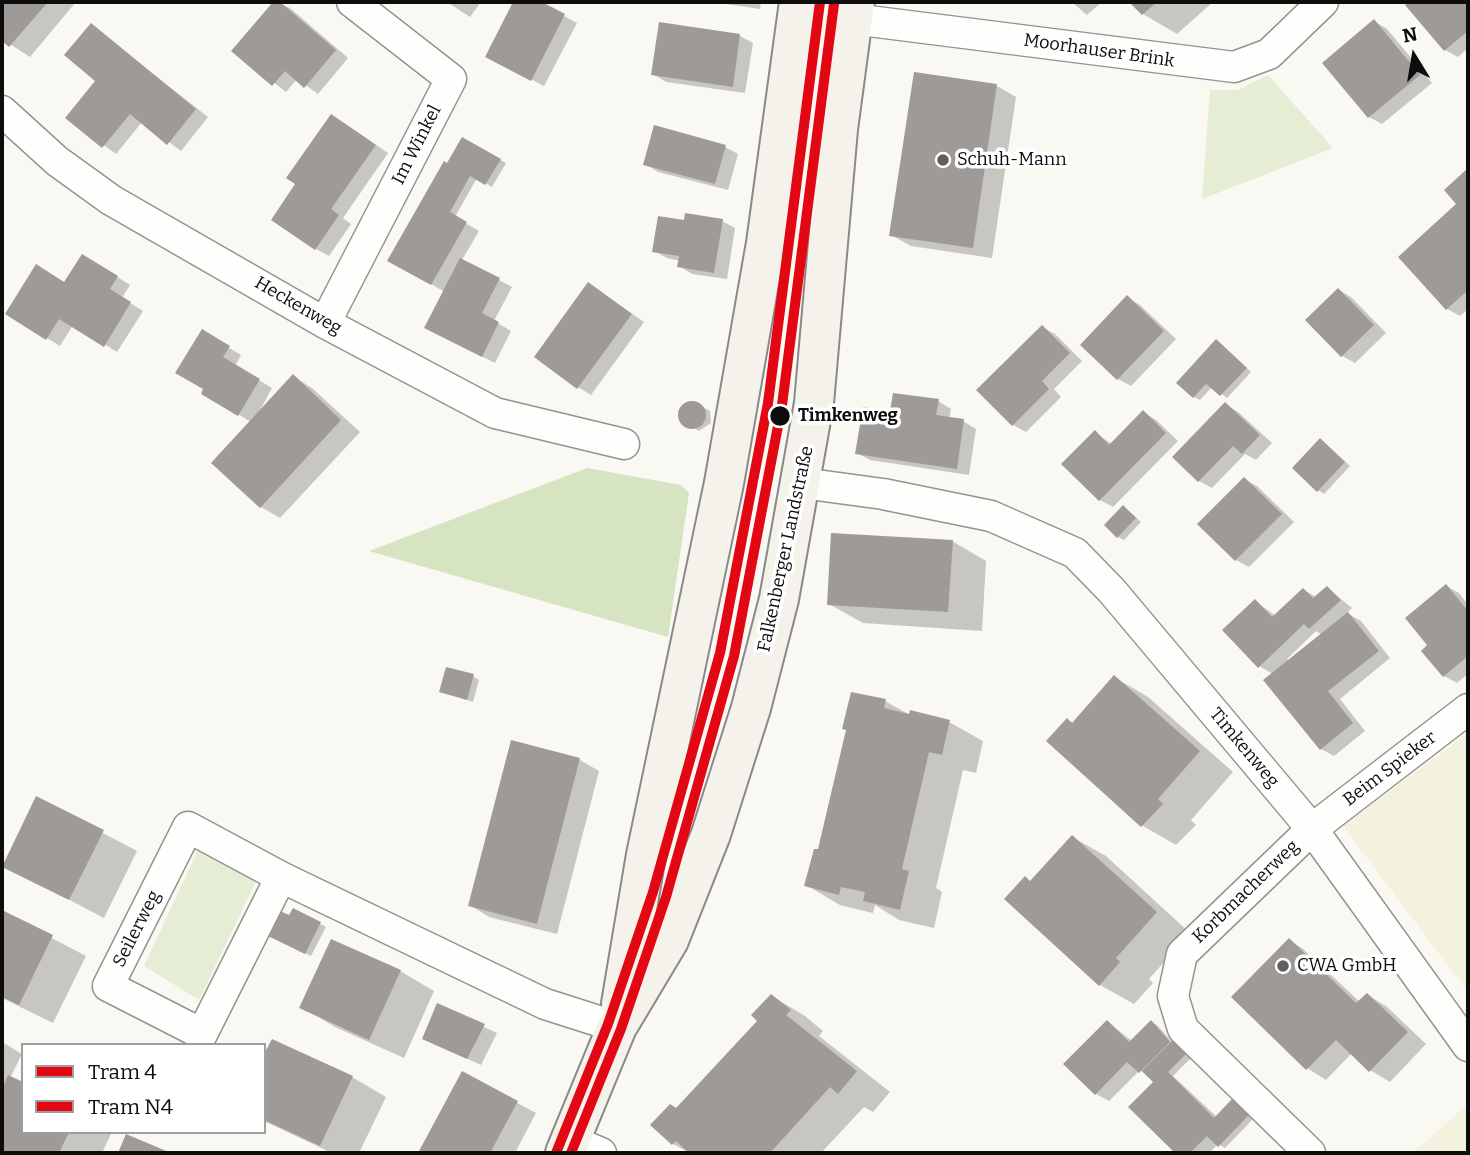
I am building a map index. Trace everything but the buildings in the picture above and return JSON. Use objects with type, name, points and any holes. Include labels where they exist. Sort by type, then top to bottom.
[{"type":"street","name":"Im Winkel","points":[[325,323],[451,79],[352,2]]},
{"type":"street","name":"Falkenberger Landstraße","points":[[579,1149],[617,1027],[646,856],[724,483],[766,243],[799,2]]},
{"type":"street","name":"Moorhauser Brink","points":[[854,10],[1200,65],[1234,67],[1269,54],[1323,2]]},
{"type":"street","name":"Falkenberger Landstraße","points":[[617,1027],[669,940],[711,834],[751,708],[779,599],[802,483],[814,403],[838,129],[854,10]]},
{"type":"street","name":"Heckenweg","points":[[2,111],[57,161],[111,200],[325,323],[495,414],[624,444]]},
{"type":"street","name":"Timkenweg","points":[[802,483],[883,494],[991,516],[1075,553],[1112,591],[1312,829],[1468,1046]]},
{"type":"street","name":"Beim Spieker","points":[[1312,829],[1468,709]]},
{"type":"street","name":"Seilerweg","points":[[281,877],[202,1034],[108,986],[188,827],[281,877],[545,1004],[617,1027]]},
{"type":"street","name":"Korbmacherweg","points":[[1310,1153],[1183,1029],[1172,996],[1182,954],[1312,829]]},
{"type":"shaded area","points":[[1468,733],[1468,992],[1343,826]]},
{"type":"shaded area","points":[[1468,1104],[1468,1153],[1413,1153]]},
{"type":"green space","points":[[1268,75],[1333,148],[1202,199],[1210,90],[1238,90]]},
{"type":"green space","points":[[587,468],[681,485],[689,493],[668,637],[369,551]]},
{"type":"green space","points":[[199,848],[258,877],[199,1000],[144,966]]},
{"type":"tram line","name":"4","points":[[556,1153],[608,1024],[653,892],[720,653],[768,403],[820,2]]},
{"type":"tram line","name":"N4","points":[[571,1153],[621,1029],[666,897],[734,656],[782,405],[834,4]]},
{"type":"place","name":"Schuh-Mann","points":[[943,160]]},
{"type":"place","name":"Timkenweg","points":[[780,416]]},
{"type":"place","name":"CWA GmbH","points":[[1283,966]]}]
